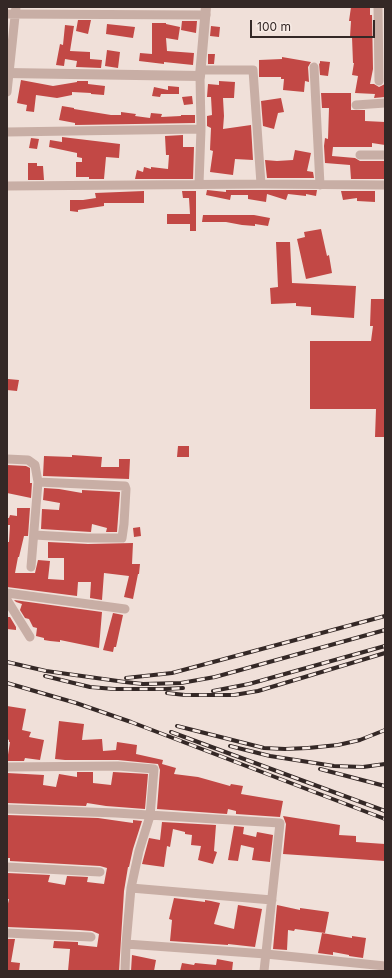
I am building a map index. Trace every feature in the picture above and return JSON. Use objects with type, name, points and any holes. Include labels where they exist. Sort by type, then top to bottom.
[{"type":"street","points":[[378,7],[382,55],[379,80]]},
{"type":"street","points":[[7,92],[13,12],[206,11],[201,73],[200,184]]},
{"type":"street","points":[[314,67],[320,185]]},
{"type":"street","points":[[8,73],[201,73],[253,70],[261,184]]},
{"type":"street","points":[[356,104],[385,103]]},
{"type":"street","points":[[7,132],[201,130]]},
{"type":"street","points":[[360,155],[385,155]]},
{"type":"street","points":[[7,186],[200,184],[385,185]]},
{"type":"street","points":[[7,459],[28,460],[35,465],[38,482],[31,567]]},
{"type":"street","points":[[34,535],[122,538],[124,524],[125,486],[38,482]]},
{"type":"street","points":[[7,592],[125,609]]},
{"type":"street","points":[[7,600],[30,637]]},
{"type":"street","points":[[7,767],[118,766],[154,769],[150,816],[139,851],[131,888],[125,971]]},
{"type":"street","points":[[7,810],[280,823],[264,971]]},
{"type":"street","points":[[7,867],[100,872]]},
{"type":"street","points":[[131,888],[272,900]]},
{"type":"street","points":[[7,933],[91,937]]},
{"type":"street","points":[[126,944],[266,954],[385,966]]},
{"type":"building","points":[[351,7],[370,7],[370,15],[372,15],[373,69],[370,84],[374,84],[379,87],[385,84],[385,97],[374,98],[375,94],[355,93],[358,76],[352,75],[354,63],[352,37],[350,37],[351,21],[349,21]]},
{"type":"building","points":[[78,20],[91,20],[88,34],[76,31]]},
{"type":"building","points":[[182,21],[197,21],[196,33],[181,30]]},
{"type":"building","points":[[152,23],[166,23],[180,27],[178,40],[166,38],[167,51],[194,53],[193,65],[139,61],[140,53],[152,54]]},
{"type":"building","points":[[107,24],[135,27],[133,38],[106,34]]},
{"type":"building","points":[[65,25],[74,26],[70,51],[90,52],[90,59],[102,60],[101,68],[76,67],[77,61],[65,59],[64,66],[56,65],[60,44],[63,45]]},
{"type":"building","points":[[211,26],[220,27],[219,37],[210,36]]},
{"type":"building","points":[[107,50],[120,52],[118,68],[105,66]]},
{"type":"building","points":[[208,54],[215,54],[214,64],[208,64]]},
{"type":"building","points":[[282,57],[311,62],[308,67],[309,82],[305,81],[304,92],[283,90],[284,79],[281,79],[281,77],[259,77],[259,60],[282,59]]},
{"type":"building","points":[[320,61],[330,62],[328,76],[320,75]]},
{"type":"building","points":[[21,80],[53,86],[77,81],[88,81],[88,84],[105,86],[104,95],[72,92],[72,95],[57,98],[36,95],[34,112],[26,111],[27,105],[17,103]]},
{"type":"building","points":[[219,81],[235,82],[234,98],[223,98],[223,129],[251,125],[253,160],[235,159],[233,175],[210,172],[213,151],[210,150],[211,128],[207,126],[207,116],[212,115],[211,97],[207,97],[208,84],[219,85]]},
{"type":"building","points":[[168,86],[179,87],[179,94],[161,94],[160,97],[152,96],[154,87],[168,90]]},
{"type":"building","points":[[321,93],[351,93],[351,110],[365,110],[365,121],[385,122],[385,145],[372,143],[372,147],[333,147],[332,156],[355,158],[360,161],[384,161],[385,179],[351,179],[350,165],[325,163],[324,146],[325,138],[328,139],[329,108],[322,108]]},
{"type":"building","points":[[192,96],[193,104],[184,105],[182,97]]},
{"type":"building","points":[[281,98],[284,112],[278,113],[274,129],[263,126],[261,101]]},
{"type":"building","points":[[62,106],[111,115],[121,115],[121,112],[150,118],[151,113],[162,114],[161,117],[195,115],[195,123],[75,125],[75,123],[59,120]]},
{"type":"building","points":[[183,135],[183,147],[194,147],[193,179],[135,179],[137,170],[143,172],[144,167],[151,169],[151,167],[168,169],[169,155],[166,155],[165,136]]},
{"type":"building","points":[[62,137],[120,144],[119,158],[106,157],[104,179],[76,177],[76,162],[82,162],[82,158],[77,157],[77,153],[49,147],[50,140],[62,142]]},
{"type":"building","points":[[31,138],[39,139],[37,149],[29,148]]},
{"type":"building","points":[[295,150],[311,153],[307,171],[313,172],[314,178],[267,178],[265,160],[293,160]]},
{"type":"building","points":[[28,163],[37,163],[37,166],[43,166],[44,180],[28,180]]},
{"type":"building","points":[[207,190],[226,192],[226,190],[317,190],[316,196],[306,194],[306,196],[288,194],[286,200],[267,194],[266,202],[248,199],[248,195],[231,195],[230,200],[206,195]]},
{"type":"building","points":[[144,191],[144,203],[104,203],[104,206],[78,210],[78,212],[70,211],[70,200],[96,198],[95,193]]},
{"type":"building","points":[[182,191],[196,191],[196,231],[190,231],[190,224],[167,224],[167,214],[190,214],[189,198],[183,198]]},
{"type":"building","points":[[341,191],[375,191],[375,202],[357,201],[357,198],[343,200]]},
{"type":"building","points":[[203,215],[254,215],[270,218],[268,226],[255,224],[255,226],[226,222],[202,222]]},
{"type":"building","points":[[321,229],[327,256],[329,255],[332,273],[306,279],[297,239],[305,237],[304,232]]},
{"type":"building","points":[[276,242],[290,242],[292,283],[356,286],[354,318],[311,315],[311,307],[296,306],[296,303],[271,304],[270,288],[278,287]]},
{"type":"building","points":[[371,299],[385,299],[385,437],[375,437],[376,409],[310,409],[310,341],[371,341],[373,326],[370,326]]},
{"type":"building","points":[[8,379],[19,380],[17,391],[7,390]]},
{"type":"building","points":[[178,446],[189,446],[189,457],[177,457]]},
{"type":"building","points":[[72,455],[102,457],[101,467],[119,467],[119,459],[130,459],[129,479],[43,476],[44,456],[72,457]]},
{"type":"building","points":[[7,465],[26,466],[30,468],[30,483],[32,483],[31,498],[7,493]]},
{"type":"building","points":[[44,488],[82,493],[82,490],[120,492],[117,532],[106,532],[107,528],[92,524],[91,532],[41,529],[42,509],[59,510],[60,503],[43,500]]},
{"type":"building","points":[[17,508],[30,508],[28,536],[24,536],[15,573],[35,573],[38,560],[50,561],[48,579],[64,580],[64,558],[48,558],[48,542],[88,544],[133,543],[132,564],[140,564],[133,599],[124,597],[129,576],[104,573],[102,600],[90,598],[91,582],[78,582],[77,596],[7,587],[7,542],[9,542],[10,525],[7,525],[7,518],[9,518],[10,515],[17,516]]},
{"type":"building","points":[[140,527],[141,536],[134,537],[133,528]]},
{"type":"building","points":[[14,600],[102,612],[99,648],[60,640],[60,642],[44,640],[44,638],[36,636],[37,628],[33,627],[29,619],[25,618],[20,610],[22,604]]},
{"type":"building","points":[[113,613],[123,615],[116,647],[114,647],[113,652],[103,650]]},
{"type":"building","points":[[7,617],[10,617],[16,627],[16,630],[7,629]]},
{"type":"building","points":[[7,706],[26,709],[22,730],[31,732],[29,737],[44,740],[40,760],[25,758],[24,761],[7,761],[10,742],[7,739]]},
{"type":"building","points":[[59,721],[84,724],[82,740],[102,739],[103,751],[116,750],[117,742],[137,745],[136,754],[163,760],[162,764],[176,768],[174,774],[198,777],[230,786],[231,784],[243,786],[241,794],[283,801],[280,817],[236,814],[236,811],[228,809],[227,814],[157,809],[160,770],[158,764],[118,760],[55,759]]},
{"type":"building","points":[[77,772],[93,772],[93,783],[111,785],[113,772],[148,774],[145,809],[87,803],[86,806],[7,803],[7,773],[44,775],[43,785],[56,787],[59,774],[77,777]]},
{"type":"building","points":[[7,815],[98,818],[133,823],[133,820],[142,821],[128,867],[124,891],[119,971],[68,971],[70,949],[53,948],[54,941],[78,942],[78,945],[97,947],[99,934],[92,931],[7,927],[7,908],[9,899],[7,899],[7,873],[50,875],[48,882],[65,885],[67,876],[88,877],[87,882],[104,884],[107,868],[100,866],[10,861],[10,858],[7,858]]},
{"type":"building","points":[[283,816],[340,825],[339,835],[356,836],[356,842],[385,844],[385,861],[283,854],[286,824]]},
{"type":"building","points":[[162,822],[216,825],[214,851],[217,852],[213,864],[198,860],[201,846],[191,845],[192,835],[173,829],[170,847],[167,846],[164,867],[142,864],[149,838],[160,840]]},
{"type":"building","points":[[234,826],[244,827],[243,834],[256,837],[257,832],[273,835],[270,862],[252,860],[254,848],[241,845],[238,861],[228,860]]},
{"type":"building","points":[[174,898],[205,902],[205,900],[220,903],[214,924],[234,929],[238,905],[262,909],[255,947],[170,941],[172,920],[169,919]]},
{"type":"building","points":[[277,905],[300,910],[300,908],[329,912],[325,933],[295,929],[294,931],[288,930],[287,950],[273,949]]},
{"type":"building","points":[[322,933],[352,938],[352,936],[366,938],[363,958],[333,952],[333,955],[318,953]]},
{"type":"building","points":[[7,939],[15,939],[11,962],[20,963],[19,971],[7,971]]},
{"type":"building","points":[[132,955],[156,960],[154,971],[131,971]]},
{"type":"building","points":[[217,959],[233,962],[232,971],[180,971],[182,963],[194,965],[195,963],[216,965]]},
{"type":"railway","points":[[126,678],[172,673],[385,616]]},
{"type":"railway","points":[[7,662],[46,671],[125,682],[143,684],[181,683],[215,677],[385,630]]},
{"type":"railway","points":[[213,691],[249,684],[385,646]]},
{"type":"railway","points":[[167,693],[185,695],[234,695],[258,691],[385,653]]},
{"type":"railway","points":[[45,676],[90,687],[114,689],[183,688]]},
{"type":"railway","points":[[7,683],[76,703],[131,722],[385,819]]},
{"type":"railway","points":[[177,726],[264,748],[285,749],[338,745],[360,740],[385,730]]},
{"type":"railway","points":[[171,732],[385,811]]},
{"type":"railway","points":[[230,746],[270,756],[334,766],[363,767],[385,764]]},
{"type":"railway","points":[[320,769],[385,786]]}]
